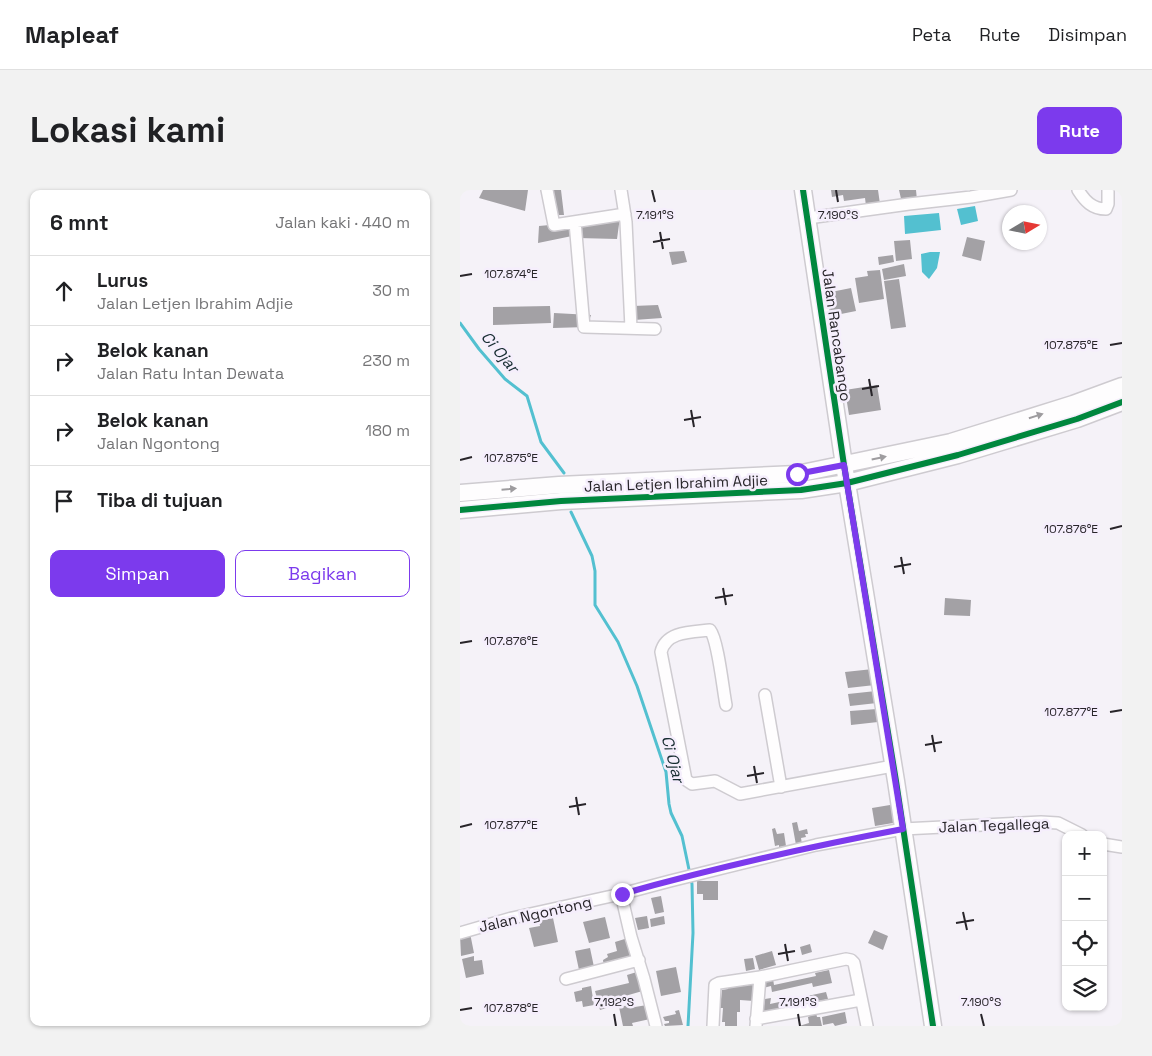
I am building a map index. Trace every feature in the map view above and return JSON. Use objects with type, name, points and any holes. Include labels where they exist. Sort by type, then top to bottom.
[{"type":"street","points":[[547,190],[554,225],[625,214]]},
{"type":"street","points":[[621,190],[625,214],[631,328]]},
{"type":"street","name":"Jalan Rancabango","points":[[803,190],[844,465],[933,1026]]},
{"type":"street","points":[[808,218],[972,197],[1011,190]]},
{"type":"street","points":[[1078,190],[1087,201],[1097,208],[1106,208],[1108,204],[1108,190]]},
{"type":"street","points":[[575,222],[584,327],[656,329]]},
{"type":"street","name":"Jalan Letjen Ibrahim Adjie","points":[[461,502],[561,501],[801,490],[847,483],[958,455],[1075,411],[1122,386]]},
{"type":"street","name":"Jalan Letjen Ibrahim Adjie","points":[[461,502],[559,485],[797,474],[951,442],[1075,411],[1122,402]]},
{"type":"street","points":[[726,705],[715,645],[710,630],[676,635],[668,639],[663,646],[662,652],[686,780],[692,784],[715,781],[740,794],[893,766]]},
{"type":"street","points":[[765,695],[781,787]]},
{"type":"street","name":"Jalan Tegallega","points":[[903,829],[1041,822],[1058,823],[1074,831]]},
{"type":"street","name":"Jalan Ngontong","points":[[460,933],[512,918],[622,894],[816,845],[903,829]]},
{"type":"street","points":[[1107,845],[1122,847]]},
{"type":"street","points":[[622,894],[631,937],[656,1026]]},
{"type":"street","points":[[712,1026],[715,985],[846,958],[854,963],[867,1026]]},
{"type":"street","points":[[566,979],[639,960]]},
{"type":"street","points":[[760,977],[756,1022],[861,1000]]},
{"type":"water","points":[[975,206],[978,221],[961,225],[957,209]]},
{"type":"water","points":[[939,213],[941,230],[905,234],[904,216]]},
{"type":"water","points":[[940,252],[937,268],[929,279],[922,272],[921,254]]},
{"type":"building","points":[[483,190],[528,190],[525,211],[479,198]]},
{"type":"building","points":[[540,190],[561,190],[564,215],[554,215]]},
{"type":"building","points":[[831,190],[878,190],[880,204],[866,206],[865,198],[844,201],[843,195],[832,197]]},
{"type":"building","points":[[899,190],[916,190],[917,200],[902,203]]},
{"type":"building","points":[[620,217],[617,239],[578,238],[575,222]]},
{"type":"building","points":[[571,223],[572,236],[538,243],[539,226]]},
{"type":"building","points":[[967,237],[985,241],[981,261],[962,256]]},
{"type":"building","points":[[910,240],[912,259],[896,261],[894,241]]},
{"type":"building","points":[[684,251],[687,262],[672,265],[669,252]]},
{"type":"building","points":[[893,255],[894,262],[879,265],[878,257]]},
{"type":"building","points":[[904,264],[906,276],[884,280],[882,269]]},
{"type":"building","points":[[880,270],[884,299],[859,303],[855,278],[868,276],[867,271]]},
{"type":"building","points":[[899,279],[906,327],[891,329],[884,281]]},
{"type":"building","points":[[851,288],[856,311],[831,316],[826,293]]},
{"type":"building","points":[[658,305],[662,318],[634,320],[633,306]]},
{"type":"building","points":[[550,306],[551,323],[493,325],[493,307]]},
{"type":"building","points":[[554,313],[591,315],[587,327],[553,328]]},
{"type":"building","points":[[877,385],[881,410],[849,415],[845,390]]},
{"type":"building","points":[[945,598],[971,600],[970,616],[944,615]]},
{"type":"building","points":[[873,669],[875,685],[848,688],[845,672]]},
{"type":"building","points":[[876,691],[877,703],[850,706],[848,694]]},
{"type":"building","points":[[877,709],[878,722],[851,725],[850,711]]},
{"type":"building","points":[[896,804],[899,822],[875,826],[872,808]]},
{"type":"building","points":[[797,822],[799,831],[807,829],[808,834],[805,834],[806,837],[801,838],[802,844],[796,845],[792,823]]},
{"type":"building","points":[[775,828],[777,834],[784,833],[786,846],[775,846],[772,829]]},
{"type":"building","points":[[697,881],[718,881],[718,900],[703,900],[703,894],[697,894]]},
{"type":"building","points":[[661,896],[664,912],[655,914],[651,898]]},
{"type":"building","points":[[647,916],[649,928],[638,930],[635,918]]},
{"type":"building","points":[[664,916],[665,924],[651,927],[650,919]]},
{"type":"building","points":[[605,917],[610,938],[589,943],[583,922]]},
{"type":"building","points":[[553,918],[558,942],[534,947],[529,928],[540,926],[539,921]]},
{"type":"building","points":[[874,930],[888,936],[883,950],[868,943]]},
{"type":"building","points":[[470,933],[474,953],[461,956],[460,935]]},
{"type":"building","points":[[628,938],[634,960],[604,967],[603,960],[608,957],[607,954],[617,951],[615,942]]},
{"type":"building","points":[[810,944],[812,952],[802,955],[800,947]]},
{"type":"building","points":[[590,948],[594,967],[579,970],[575,951]]},
{"type":"building","points":[[772,951],[776,965],[759,970],[755,956]]},
{"type":"building","points":[[474,956],[474,961],[482,960],[484,974],[466,978],[462,959]]},
{"type":"building","points":[[753,958],[755,969],[746,971],[744,959]]},
{"type":"building","points":[[676,967],[681,992],[661,996],[656,971]]},
{"type":"building","points":[[829,970],[832,983],[813,987],[812,983],[772,992],[771,986],[763,988],[763,981],[773,979],[774,985],[816,976],[815,973]]},
{"type":"building","points":[[640,971],[646,990],[618,998],[619,1004],[600,1010],[595,991],[629,983],[627,975]]},
{"type":"building","points":[[757,982],[754,1001],[740,1000],[740,1012],[737,1012],[737,1026],[725,1026],[725,1022],[722,1022],[723,1008],[720,1008],[722,990],[728,989],[728,987]]},
{"type":"building","points":[[591,986],[594,1005],[583,1007],[582,1001],[576,1002],[574,992]]},
{"type":"building","points":[[826,992],[828,999],[819,1001],[820,1007],[813,1008],[812,1002],[803,1004],[804,1010],[799,1011],[798,1005],[783,1008],[773,1016],[772,1010],[763,1012],[765,999],[771,998],[770,1004]]},
{"type":"building","points":[[634,1004],[635,1007],[647,1005],[650,1019],[632,1023],[633,1026],[623,1026],[619,1007]]},
{"type":"building","points":[[679,1010],[683,1025],[665,1026],[664,1024],[669,1023],[669,1021],[665,1021],[663,1017],[676,1014],[675,1011]]},
{"type":"building","points":[[845,1012],[847,1023],[835,1026],[833,1023],[823,1025],[822,1017]]},
{"type":"building","points":[[816,1013],[817,1017],[820,1017],[822,1026],[799,1026],[809,1023],[808,1017]]},
{"type":"waterway","name":"Ci Ojar","points":[[460,323],[505,379],[527,396],[541,442],[564,473]]},
{"type":"waterway","name":"Ci Ojar","points":[[571,512],[592,556],[595,571],[595,605],[618,642],[637,686],[666,772],[671,813],[682,836],[692,884],[693,933],[688,1026]]},
{"type":"cycle path","points":[[803,190],[844,465],[896,781],[933,1026]]},
{"type":"cycle path","points":[[460,510],[561,501],[801,490],[847,483],[958,455],[1077,419],[1122,402]]},
{"type":"route","points":[[622,894],[816,845],[903,829],[844,465],[797,474]]}]
